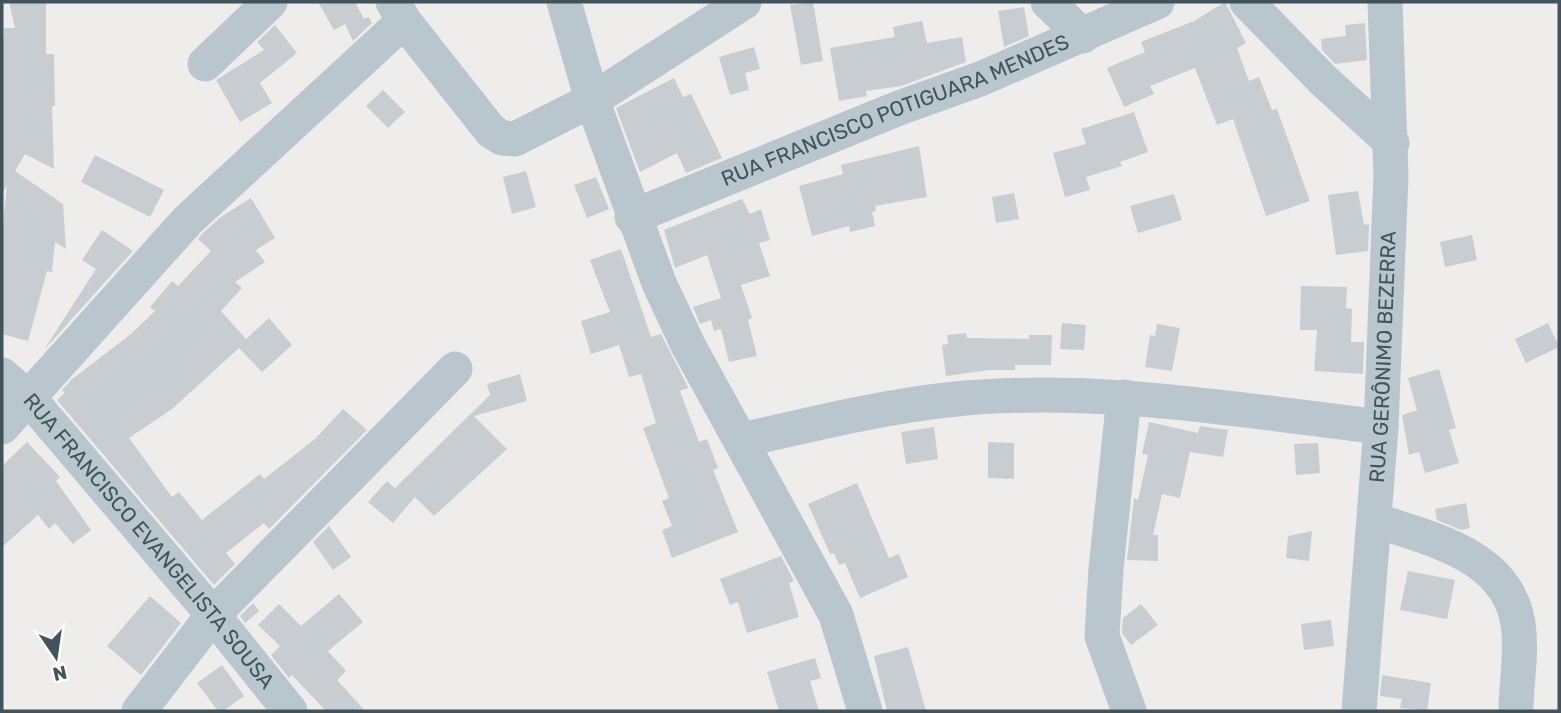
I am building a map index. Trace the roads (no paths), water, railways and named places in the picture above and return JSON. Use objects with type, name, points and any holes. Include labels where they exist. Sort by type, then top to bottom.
[{"type":"street","points":[[205,64],[270,2]]},
{"type":"street","points":[[564,2],[592,100],[632,217],[688,345],[836,615],[865,711]]},
{"type":"street","points":[[2,427],[15,386],[188,220],[398,11],[491,131],[502,138],[515,139],[592,100],[744,2]]},
{"type":"street","points":[[1048,2],[1083,36]]},
{"type":"street","name":"RUA FRANCISCO POTIGUARA MENDES","points":[[632,217],[1083,36],[1157,2]]},
{"type":"street","points":[[1247,2],[1323,80],[1392,143]]},
{"type":"street","name":"RUA GERÔNIMO BEZERRA","points":[[1359,711],[1381,427],[1392,143],[1385,2]]},
{"type":"street","points":[[139,711],[213,615],[454,369]]},
{"type":"street","name":"RUA FRANCISCO EVANGELISTA SOUSA","points":[[15,386],[213,615],[290,711]]},
{"type":"street","points":[[742,440],[886,409],[948,400],[1034,395],[1124,397],[1381,427]]},
{"type":"street","points":[[1124,397],[1102,636],[1129,711]]},
{"type":"street","points":[[1374,520],[1447,545],[1485,567],[1507,590],[1517,615],[1519,643],[1516,711]]}]
